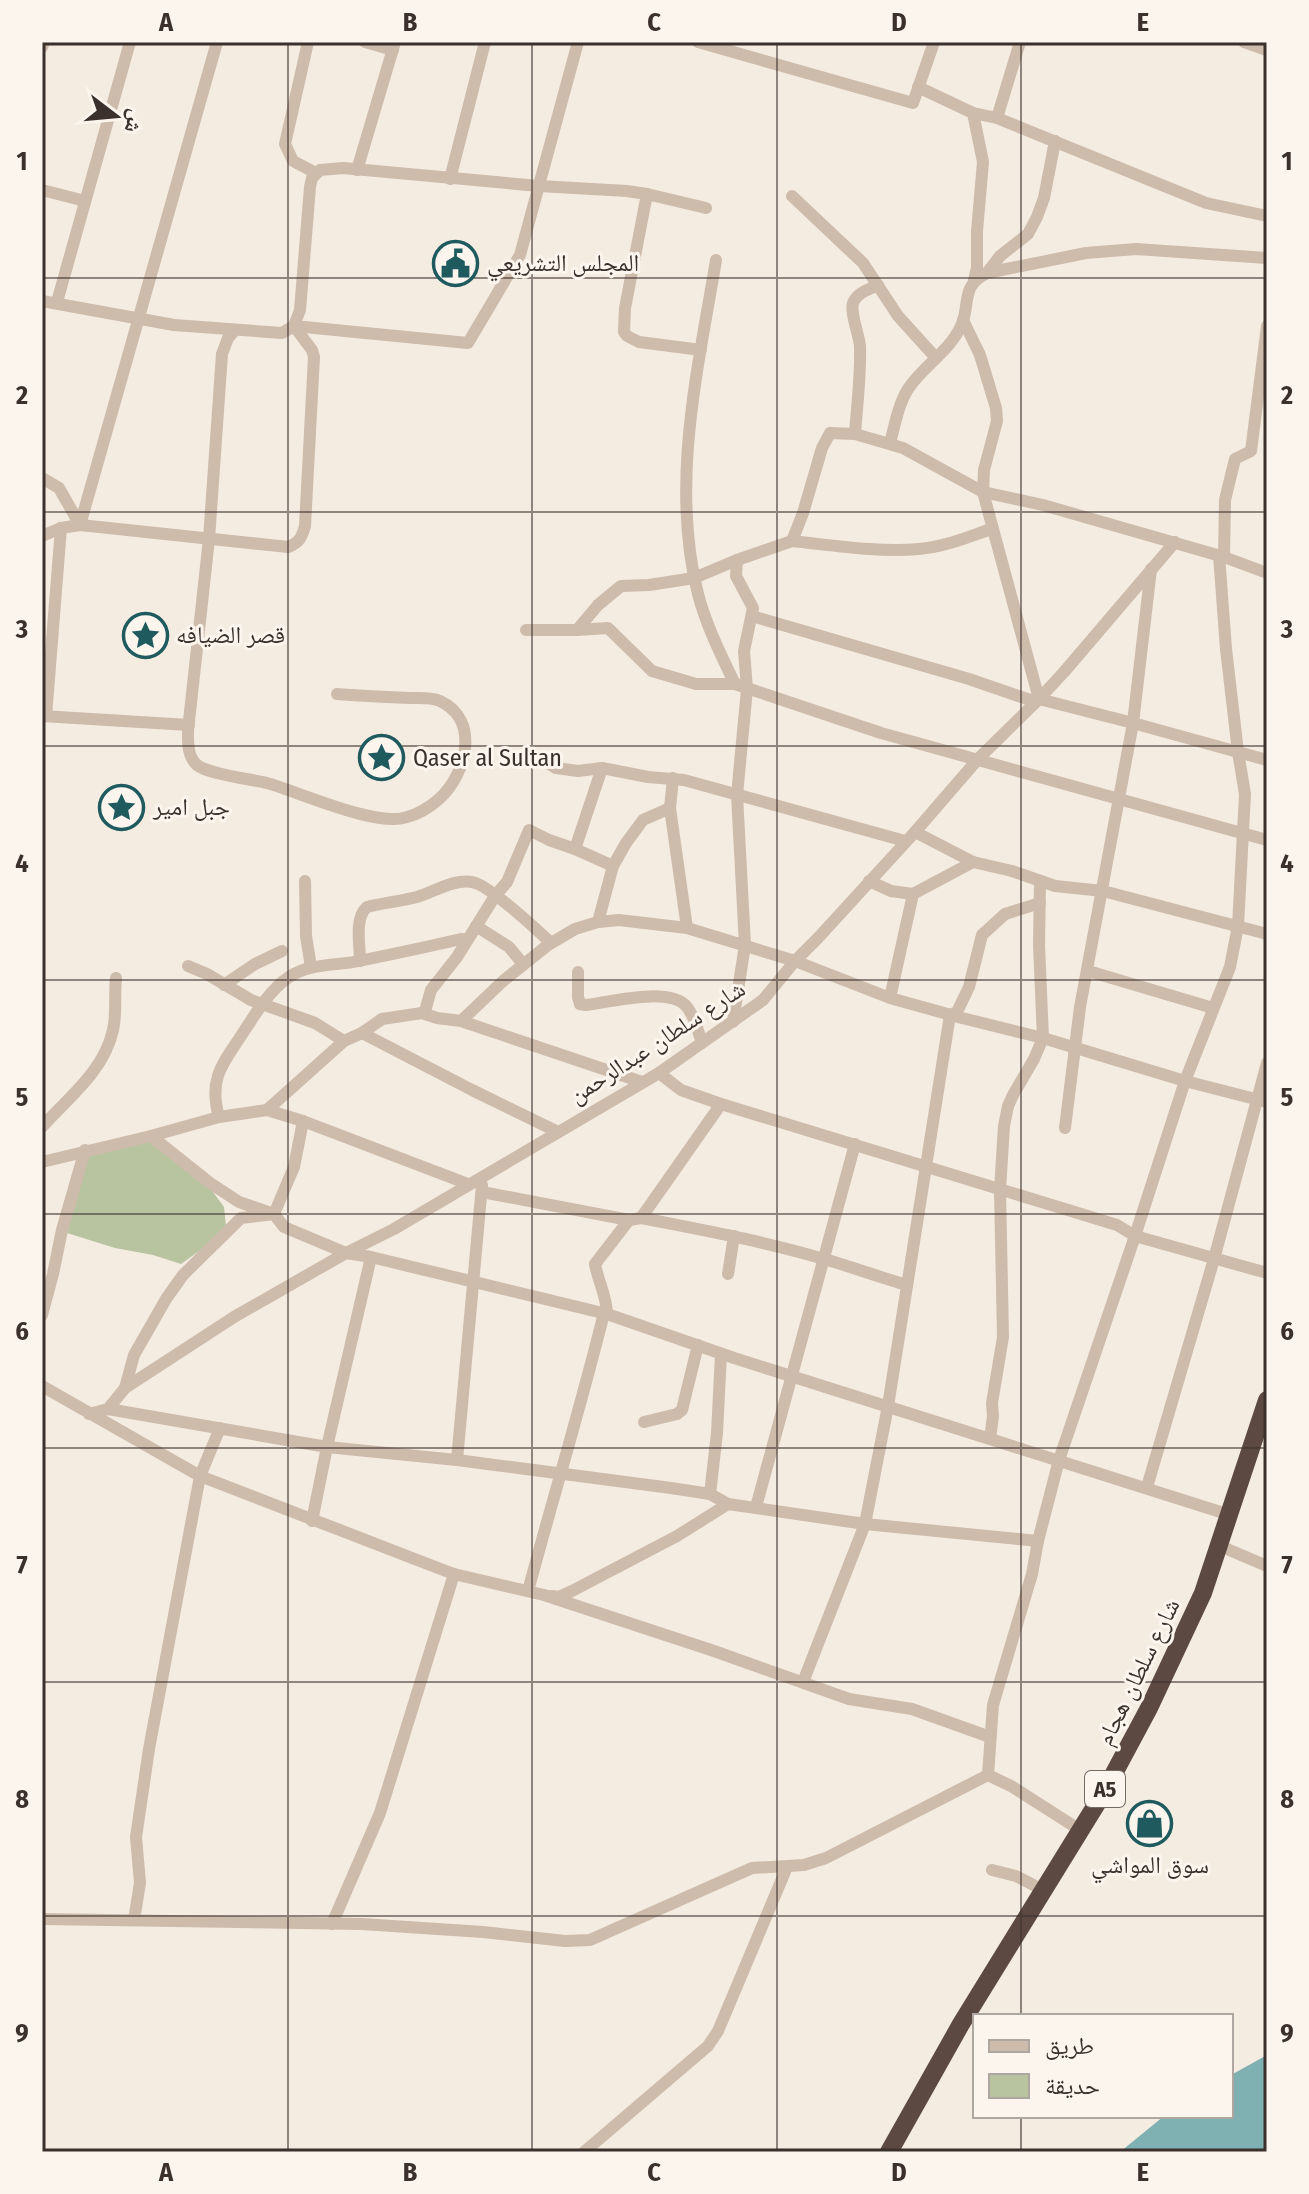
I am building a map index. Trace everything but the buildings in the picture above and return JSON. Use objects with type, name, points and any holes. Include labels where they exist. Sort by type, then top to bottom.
[{"type":"highway","name":"شارع سلطان هجام","points":[[889,2152],[961,2024],[1104,1792],[1149,1708],[1186,1632],[1220,1546],[1267,1400]]},
{"type":"street","points":[[57,302],[130,42]]},
{"type":"street","points":[[80,525],[217,42]]},
{"type":"street","points":[[308,42],[285,144],[293,161],[316,173]]},
{"type":"street","points":[[357,170],[394,46],[365,42]]},
{"type":"street","points":[[450,179],[485,42]]},
{"type":"street","points":[[698,42],[913,103],[934,42]]},
{"type":"street","points":[[997,118],[1020,42]]},
{"type":"street","points":[[1244,42],[1267,50]]},
{"type":"street","points":[[42,301],[137,319],[234,331],[282,333],[294,326],[468,343],[520,255],[573,43]]},
{"type":"street","points":[[918,87],[973,113],[997,118],[1206,203],[1267,216]]},
{"type":"street","points":[[890,443],[908,390],[954,338],[963,320],[968,291],[974,280],[983,162],[973,113]]},
{"type":"street","points":[[987,273],[1000,256],[1028,234],[1037,217],[1044,198],[1055,141]]},
{"type":"street","points":[[294,326],[300,310],[310,187],[316,173],[324,169],[647,194],[706,208]]},
{"type":"street","points":[[42,190],[85,201]]},
{"type":"street","points":[[647,194],[625,308],[624,332],[639,342],[701,350]]},
{"type":"street","points":[[792,196],[863,263],[898,316],[936,358]]},
{"type":"street","points":[[974,280],[987,273],[1086,253],[1136,249],[1267,258]]},
{"type":"street","points":[[716,260],[690,423],[688,539],[694,578],[705,617],[741,687]]},
{"type":"street","points":[[855,434],[860,344],[852,308],[855,299],[878,285]]},
{"type":"street","points":[[963,320],[980,355],[996,408],[997,421],[984,470],[983,492],[1038,700]]},
{"type":"street","points":[[42,536],[61,528],[80,525],[288,547],[296,544],[305,526],[314,357],[294,326]]},
{"type":"street","points":[[1251,451],[1267,326]]},
{"type":"street","points":[[234,331],[222,354],[209,539],[189,725],[190,754],[198,766],[207,770],[289,789],[388,819],[404,819],[423,811],[439,799],[451,785],[464,756],[466,741],[455,711],[438,699],[337,694]]},
{"type":"street","points":[[792,541],[825,441],[830,433],[855,434],[890,443],[917,455],[983,492],[1016,498],[1175,542],[1267,573]]},
{"type":"street","points":[[988,1775],[993,1705],[1032,1574],[1059,1460],[1185,1081],[1230,967],[1238,926],[1245,794],[1226,649],[1222,556],[1225,500],[1235,459],[1267,447]]},
{"type":"street","points":[[42,478],[59,488],[80,525]]},
{"type":"street","points":[[61,528],[44,716],[189,725]]},
{"type":"street","points":[[577,630],[598,605],[621,586],[694,578],[792,541],[917,549],[945,544],[991,529]]},
{"type":"street","name":"شارع سلطان عبدالرحمن","points":[[108,1409],[125,1388],[234,1317],[394,1229],[659,1073],[763,1000],[978,759],[1038,700],[1175,542]]},
{"type":"street","points":[[733,1022],[745,945],[737,795],[744,651],[753,608],[736,576],[737,560]]},
{"type":"street","points":[[1065,1128],[1075,1047],[1133,723],[1151,569]]},
{"type":"street","points":[[752,616],[1038,700],[1267,760]]},
{"type":"street","points":[[526,630],[608,628],[652,671],[696,684],[741,687],[881,733],[1267,840]]},
{"type":"street","points":[[551,765],[578,771],[602,768],[648,777],[673,778],[910,836],[973,862],[1055,886],[1103,891],[1267,934]]},
{"type":"street","points":[[575,849],[602,768]]},
{"type":"street","points":[[673,778],[670,808],[687,928]]},
{"type":"street","points":[[598,922],[613,866],[643,820],[670,808]]},
{"type":"street","points":[[422,1013],[431,990],[507,882],[529,830],[613,866]]},
{"type":"street","points":[[869,881],[891,891],[913,894],[973,862]]},
{"type":"street","points":[[305,881],[306,936],[311,967]]},
{"type":"street","points":[[990,1439],[993,1394],[1003,1337],[1001,1155],[1008,1106],[1043,1038],[1040,881]]},
{"type":"street","points":[[360,961],[360,917],[363,910],[465,882],[474,882],[495,896],[551,943]]},
{"type":"street","points":[[890,998],[913,894]]},
{"type":"street","points":[[950,1015],[957,1012],[969,987],[982,935],[1005,914],[1040,903]]},
{"type":"street","points":[[461,1021],[523,964],[551,943],[575,929],[619,920],[687,928],[795,961],[890,998],[1262,1100]]},
{"type":"street","points":[[476,926],[509,947],[523,964]]},
{"type":"street","points":[[219,1117],[215,1102],[221,1065],[279,984],[311,967],[360,961],[467,940]]},
{"type":"street","points":[[224,985],[255,964],[282,951]]},
{"type":"street","points":[[188,966],[263,1005],[315,1023],[344,1041]]},
{"type":"street","points":[[1088,971],[1213,1008]]},
{"type":"street","points":[[578,972],[580,1004],[645,997],[679,1000],[687,1006],[702,1043]]},
{"type":"street","points":[[42,1127],[102,1059],[114,1025],[116,978]]},
{"type":"street","points":[[267,1110],[344,1041],[382,1019],[422,1013],[461,1021],[642,1082]]},
{"type":"street","points":[[803,1682],[865,1524],[888,1406],[950,1015]]},
{"type":"street","points":[[362,1033],[558,1132]]},
{"type":"street","points":[[1147,1487],[1262,1100],[1267,1063]]},
{"type":"street","points":[[659,1073],[681,1090],[721,1104],[1117,1225],[1135,1236],[1267,1273]]},
{"type":"street","points":[[528,1591],[606,1314],[607,1303],[595,1264],[635,1219],[721,1104]]},
{"type":"street","points":[[42,1161],[219,1117],[267,1110],[468,1184]]},
{"type":"street","points":[[274,1214],[294,1167],[303,1121]]},
{"type":"street","points":[[151,1136],[239,1202],[274,1214],[284,1227],[346,1253],[606,1314],[721,1354],[1230,1515]]},
{"type":"street","points":[[756,1507],[855,1144]]},
{"type":"street","points":[[42,1315],[85,1150]]},
{"type":"street","points":[[457,1460],[482,1178]]},
{"type":"street","points":[[482,1192],[734,1236],[823,1258],[907,1285]]},
{"type":"street","points":[[125,1388],[134,1355],[183,1275],[241,1218],[274,1214]]},
{"type":"street","points":[[728,1274],[734,1236]]},
{"type":"street","points":[[312,1521],[371,1257]]},
{"type":"street","points":[[644,1422],[682,1410],[698,1345]]},
{"type":"street","points":[[710,1494],[721,1354]]},
{"type":"street","points":[[42,1386],[200,1476],[454,1574],[544,1595],[849,1699],[912,1709],[990,1737]]},
{"type":"street","points":[[89,1414],[108,1409],[327,1447],[457,1460],[710,1494],[728,1504],[865,1524],[1038,1541]]},
{"type":"street","points":[[134,1920],[140,1883],[136,1837],[152,1734],[200,1476],[220,1428]]},
{"type":"street","points":[[544,1595],[559,1597],[572,1591],[677,1536],[728,1504]]},
{"type":"street","points":[[1220,1546],[1267,1566]]},
{"type":"street","points":[[332,1924],[380,1813],[454,1574]]},
{"type":"street","points":[[42,1919],[332,1924],[483,1932],[565,1941],[590,1940],[752,1868],[804,1865],[826,1858],[988,1775]]},
{"type":"street","points":[[988,1775],[1080,1830]]},
{"type":"street","points":[[584,2152],[708,2046],[718,2031],[787,1867]]},
{"type":"street","points":[[992,1870],[1016,1876],[1045,1891]]},
{"type":"green space","points":[[152,1140],[210,1188],[224,1207],[226,1227],[181,1264],[67,1233],[88,1154]]},
{"type":"water","points":[[1267,2055],[1267,2152],[1120,2152],[1162,2118],[1233,2118],[1233,2074]]},
{"type":"place","name":"المجلس التشريعي","points":[[456,263]]},
{"type":"place","name":"قصر الضيافه","points":[[145,635]]},
{"type":"place","name":"Qaser al Sultan","points":[[382,758]]},
{"type":"place","name":"جبل امير","points":[[122,807]]},
{"type":"place","name":"سوق المواشي","points":[[1150,1823]]}]
